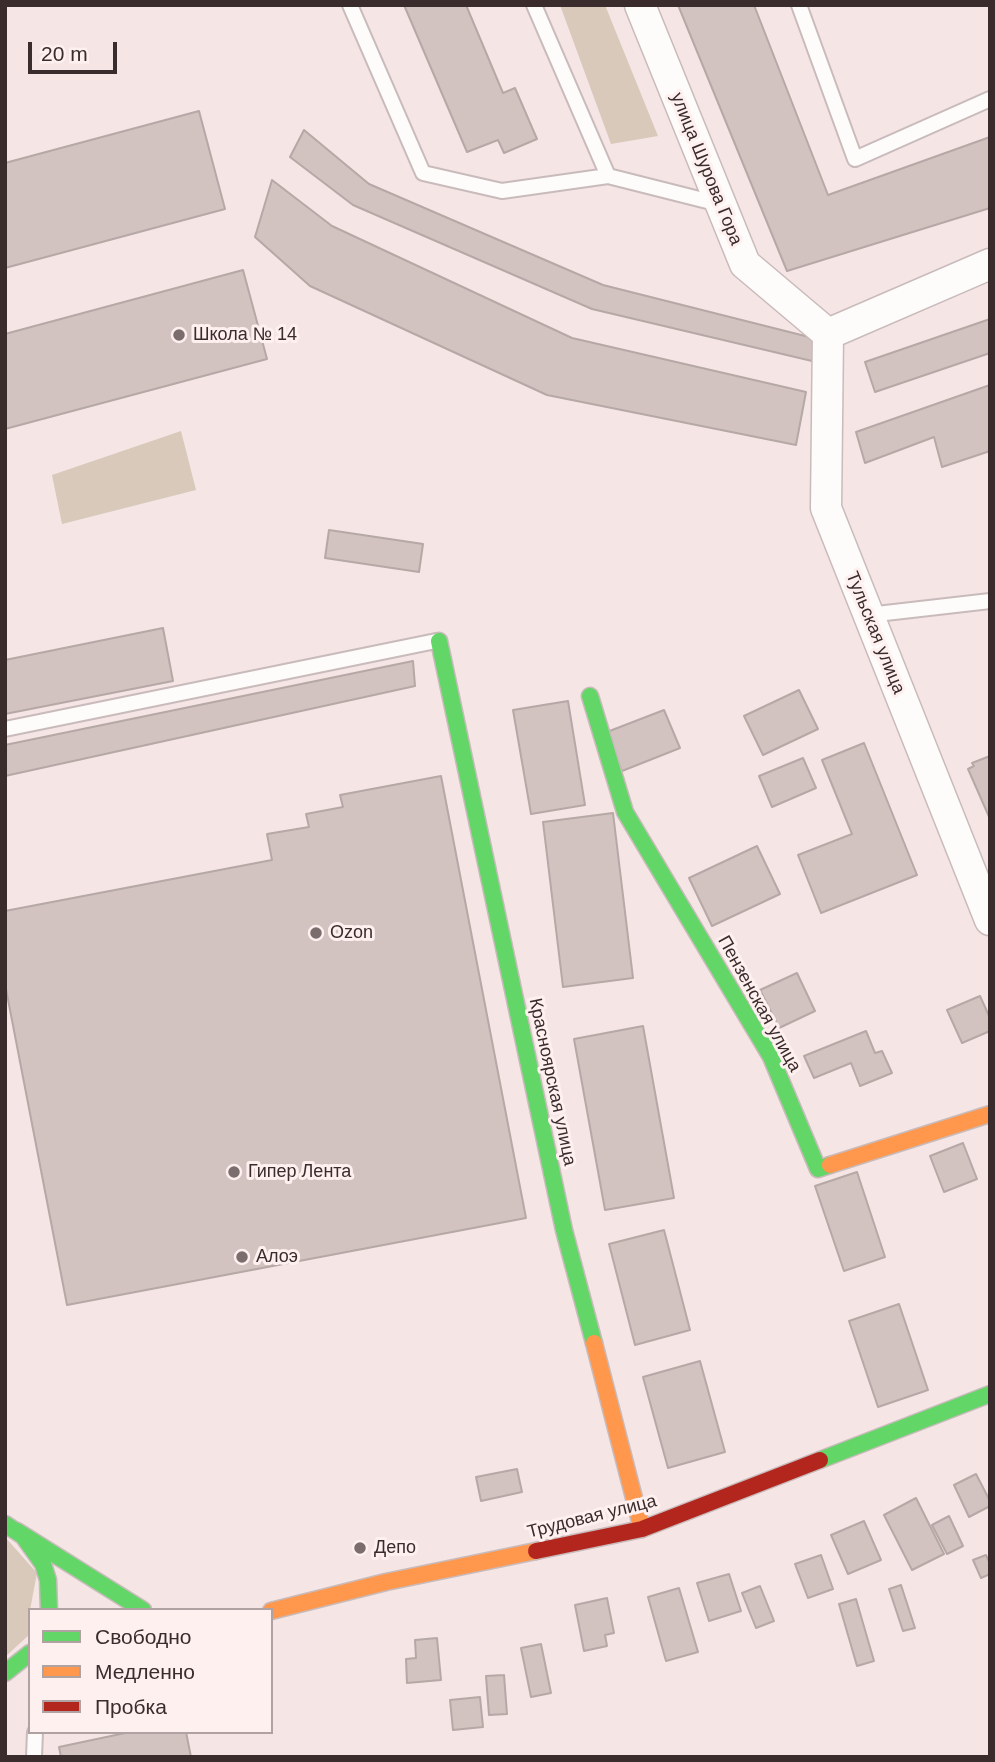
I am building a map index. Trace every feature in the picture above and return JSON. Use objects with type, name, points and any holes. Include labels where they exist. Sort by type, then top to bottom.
[{"type":"street","name":"улица Шурова Гора","points":[[640,5],[745,264],[828,334]]},
{"type":"street","points":[[828,334],[990,264]]},
{"type":"street","name":"Тульская улица","points":[[828,334],[825,508],[990,920]]},
{"type":"street","name":"Красноярская улица","points":[[439,640],[564,1230],[642,1529]]},
{"type":"street","name":"Пензенская улица","points":[[590,696],[625,812],[771,1057],[818,1169],[990,1114]]},
{"type":"street","name":"Трудовая улица","points":[[273,1610],[386,1582],[642,1529],[990,1394]]},
{"type":"street","points":[[7,1524],[23,1536],[43,1564],[48,1580],[49,1608]]},
{"type":"street","points":[[7,1524],[140,1608]]},
{"type":"street","points":[[8,1673],[28,1655]]},
{"type":"street","points":[[8,1673],[28,1665]]},
{"type":"lane","points":[[350,5],[424,173],[502,191],[608,176],[719,205]]},
{"type":"lane","points":[[534,5],[608,176]]},
{"type":"lane","points":[[799,5],[855,159],[990,99]]},
{"type":"lane","points":[[868,615],[990,601]]},
{"type":"lane","points":[[5,729],[439,640]]},
{"type":"lane","points":[[34,1757],[35,1734]]},
{"type":"shaded area","points":[[560,5],[605,5],[658,136],[611,144]]},
{"type":"shaded area","points":[[181,431],[196,490],[62,524],[52,475]]},
{"type":"shaded area","points":[[5,1537],[37,1573],[30,1608],[28,1608],[28,1636],[5,1657]]},
{"type":"building","points":[[404,5],[466,5],[503,93],[515,88],[537,139],[504,153],[498,140],[467,152]]},
{"type":"building","points":[[678,5],[754,5],[828,195],[990,137],[990,208],[787,271]]},
{"type":"building","points":[[199,111],[225,209],[5,268],[5,163]]},
{"type":"building","points":[[304,130],[369,184],[603,285],[817,339],[812,361],[592,309],[353,205],[290,157]]},
{"type":"building","points":[[272,180],[332,226],[572,338],[806,392],[796,445],[547,395],[310,286],[255,237]]},
{"type":"building","points":[[243,270],[267,359],[5,429],[5,334]]},
{"type":"building","points":[[990,319],[990,353],[875,392],[865,362]]},
{"type":"building","points":[[990,385],[990,451],[942,467],[934,437],[865,463],[856,432]]},
{"type":"building","points":[[329,530],[423,544],[419,572],[325,558]]},
{"type":"building","points":[[163,628],[173,681],[5,714],[5,660]]},
{"type":"building","points":[[413,661],[415,686],[5,776],[5,745]]},
{"type":"building","points":[[799,690],[818,729],[763,755],[744,716]]},
{"type":"building","points":[[568,701],[585,805],[531,814],[513,710]]},
{"type":"building","points":[[664,710],[680,748],[622,771],[607,732]]},
{"type":"building","points":[[864,743],[917,875],[821,913],[798,855],[852,834],[822,760]]},
{"type":"building","points":[[990,756],[990,819],[968,769],[974,766],[972,763]]},
{"type":"building","points":[[803,758],[816,788],[772,807],[759,776]]},
{"type":"building","points":[[441,776],[526,1218],[67,1305],[5,984],[5,911],[272,860],[267,834],[309,827],[306,814],[343,807],[340,795]]},
{"type":"building","points":[[613,813],[633,978],[563,987],[543,822]]},
{"type":"building","points":[[757,846],[780,894],[712,926],[689,878]]},
{"type":"building","points":[[797,973],[815,1011],[779,1028],[760,990]]},
{"type":"building","points":[[980,996],[990,1018],[990,1031],[962,1043],[947,1010]]},
{"type":"building","points":[[643,1026],[674,1198],[605,1210],[574,1039]]},
{"type":"building","points":[[866,1031],[875,1053],[882,1051],[892,1073],[860,1086],[851,1063],[814,1078],[804,1056]]},
{"type":"building","points":[[963,1143],[977,1179],[944,1192],[930,1156]]},
{"type":"building","points":[[857,1172],[885,1257],[844,1271],[815,1186]]},
{"type":"building","points":[[664,1230],[690,1330],[635,1345],[609,1244]]},
{"type":"building","points":[[899,1304],[928,1390],[878,1407],[849,1321]]},
{"type":"building","points":[[700,1361],[725,1452],[668,1468],[643,1377]]},
{"type":"building","points":[[517,1469],[522,1492],[481,1501],[476,1477]]},
{"type":"building","points":[[976,1474],[990,1506],[969,1517],[954,1485]]},
{"type":"building","points":[[916,1498],[944,1554],[912,1570],[884,1515]]},
{"type":"building","points":[[949,1516],[963,1546],[947,1554],[932,1525]]},
{"type":"building","points":[[864,1521],[881,1560],[848,1574],[831,1535]]},
{"type":"building","points":[[821,1555],[833,1589],[808,1598],[795,1564]]},
{"type":"building","points":[[986,1555],[990,1574],[981,1578],[973,1560]]},
{"type":"building","points":[[729,1574],[741,1611],[709,1621],[697,1583]]},
{"type":"building","points":[[901,1585],[915,1628],[903,1631],[889,1589]]},
{"type":"building","points":[[760,1586],[774,1621],[756,1628],[742,1593]]},
{"type":"building","points":[[679,1588],[698,1652],[666,1661],[648,1597]]},
{"type":"building","points":[[607,1598],[614,1633],[605,1635],[607,1646],[584,1651],[575,1605]]},
{"type":"building","points":[[856,1599],[874,1661],[857,1666],[839,1604]]},
{"type":"building","points":[[437,1638],[441,1680],[407,1683],[406,1659],[416,1658],[415,1640]]},
{"type":"building","points":[[541,1644],[551,1693],[531,1697],[521,1648]]},
{"type":"building","points":[[504,1675],[507,1714],[489,1715],[486,1676]]},
{"type":"building","points":[[480,1697],[483,1727],[453,1730],[450,1700]]},
{"type":"building","points":[[121,1734],[186,1734],[191,1757],[61,1757],[59,1747]]},
{"type":"traffic: fast","points":[[439,641],[564,1230],[594,1343]]},
{"type":"traffic: fast","points":[[590,696],[625,812],[771,1057],[818,1169],[830,1165]]},
{"type":"traffic: fast","points":[[820,1460],[990,1394]]},
{"type":"traffic: fast","points":[[5,1524],[23,1536],[43,1564],[48,1580],[49,1608]]},
{"type":"traffic: fast","points":[[17,1531],[140,1608]]},
{"type":"traffic: fast","points":[[5,1673],[28,1655]]},
{"type":"traffic: slow","points":[[830,1165],[990,1114]]},
{"type":"traffic: slow","points":[[594,1343],[642,1529]]},
{"type":"traffic: slow","points":[[273,1610],[386,1582],[536,1551]]},
{"type":"traffic: jam","points":[[536,1551],[642,1529],[820,1460]]},
{"type":"place","name":"Школа № 14","points":[[179,335]]},
{"type":"place","name":"Ozon","points":[[316,933]]},
{"type":"place","name":"Гипер Лента","points":[[234,1172]]},
{"type":"place","name":"Алоэ","points":[[242,1257]]},
{"type":"place","name":"Депо","points":[[360,1548]]}]
